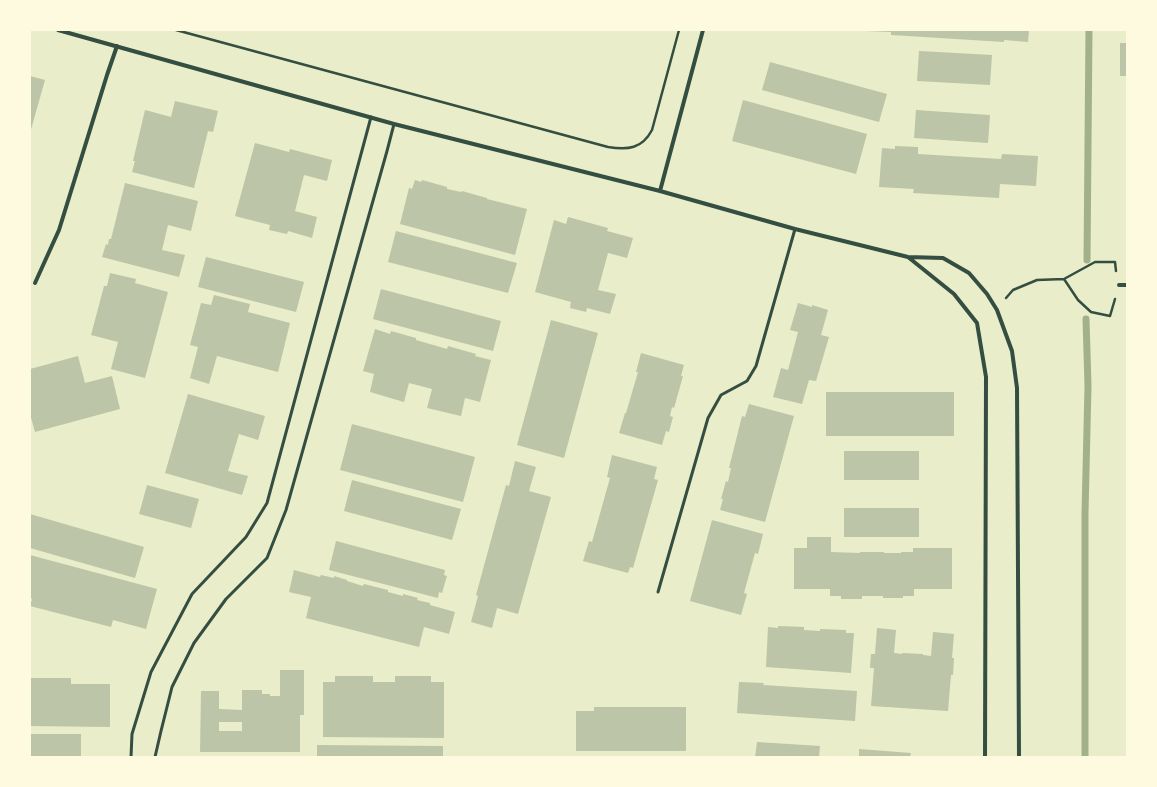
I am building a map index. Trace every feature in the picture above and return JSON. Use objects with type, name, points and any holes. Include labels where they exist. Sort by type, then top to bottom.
[{"type":"street","points":[[58,30],[394,124],[660,191],[795,229],[908,257],[943,258],[969,273],[987,294],[997,310],[1012,351],[1017,388],[1019,757]]},
{"type":"street","points":[[660,191],[703,30]]},
{"type":"street","points":[[35,284],[59,230],[117,46]]},
{"type":"street","points":[[908,257],[954,294],[977,323],[986,377],[985,757]]},
{"type":"street","points":[[1120,285],[1127,285]]},
{"type":"lane","points":[[131,757],[132,734],[151,672],[192,594],[246,537],[267,503],[371,117]]},
{"type":"lane","points":[[155,757],[172,687],[194,643],[226,599],[267,558],[286,510],[394,124]]},
{"type":"lane","points":[[658,592],[708,418],[721,395],[747,381],[756,366],[795,229]]},
{"type":"path","points":[[176,30],[608,147],[622,149],[640,144],[647,138],[652,130],[679,30]]},
{"type":"path","points":[[997,310],[1013,290],[1037,280],[1064,279],[1095,262],[1114,262],[1120,285],[1110,316],[1091,312],[1078,300],[1064,279]]},
{"type":"building","points":[[866,30],[1029,30],[1028,42],[1004,40],[1004,42],[891,35],[891,32]]},
{"type":"building","points":[[1120,43],[1127,43],[1127,76],[1120,76]]},
{"type":"building","points":[[919,51],[992,55],[990,85],[917,81]]},
{"type":"building","points":[[770,62],[887,94],[879,122],[762,90]]},
{"type":"building","points":[[30,76],[45,80],[30,133]]},
{"type":"building","points":[[743,100],[867,134],[856,174],[732,141]]},
{"type":"building","points":[[175,101],[218,111],[213,132],[208,131],[194,188],[132,172],[135,161],[133,161],[145,110],[171,117]]},
{"type":"building","points":[[916,110],[990,115],[988,143],[914,138]]},
{"type":"building","points":[[255,143],[289,152],[290,149],[332,160],[327,181],[304,175],[295,211],[317,217],[312,238],[288,231],[287,234],[269,230],[270,225],[235,216]]},
{"type":"building","points":[[895,146],[918,147],[918,154],[1001,159],[1002,154],[1038,156],[1036,186],[1000,184],[999,198],[913,193],[914,189],[879,187],[882,148],[895,149]]},
{"type":"building","points":[[415,180],[421,182],[422,180],[447,187],[447,189],[462,191],[527,209],[515,255],[400,224],[409,188],[412,189]]},
{"type":"building","points":[[125,183],[198,201],[191,231],[168,225],[162,250],[185,255],[179,277],[102,257],[106,244],[108,245],[109,239],[111,239]]},
{"type":"building","points":[[568,217],[608,228],[607,231],[633,238],[627,258],[608,253],[598,290],[616,294],[610,314],[587,308],[586,312],[570,308],[571,302],[535,292],[554,220],[566,224]]},
{"type":"building","points":[[396,231],[517,263],[508,293],[388,262]]},
{"type":"building","points":[[206,257],[304,282],[296,312],[198,287]]},
{"type":"building","points":[[110,273],[136,279],[135,283],[168,292],[145,378],[111,369],[118,342],[91,335],[104,286],[107,286]]},
{"type":"building","points":[[381,289],[501,321],[493,351],[373,319]]},
{"type":"building","points":[[214,295],[250,304],[248,312],[290,323],[278,372],[217,356],[209,384],[190,378],[198,347],[190,345],[201,303],[211,305]]},
{"type":"building","points":[[798,303],[812,307],[812,305],[828,310],[821,335],[829,337],[816,381],[809,380],[802,404],[773,397],[781,368],[788,370],[798,332],[790,330]]},
{"type":"building","points":[[551,320],[598,333],[564,458],[517,445]]},
{"type":"building","points":[[375,329],[390,334],[391,331],[447,349],[448,346],[491,360],[480,402],[465,398],[461,416],[427,408],[432,389],[409,383],[404,402],[370,392],[374,374],[363,371]]},
{"type":"building","points":[[641,353],[684,365],[681,376],[683,376],[674,408],[672,407],[670,416],[673,417],[669,432],[666,431],[662,445],[619,433],[638,372],[636,372]]},
{"type":"building","points":[[78,356],[85,383],[112,376],[120,409],[35,432],[30,414],[30,369]]},
{"type":"building","points":[[826,392],[954,392],[954,436],[826,436]]},
{"type":"building","points":[[188,394],[265,416],[258,440],[239,434],[228,471],[248,476],[242,495],[165,473]]},
{"type":"building","points":[[749,404],[794,416],[765,522],[720,510],[723,499],[721,499],[726,481],[728,482],[731,468],[729,468],[742,416],[745,417]]},
{"type":"building","points":[[352,424],[475,457],[463,502],[340,470]]},
{"type":"building","points":[[844,451],[919,451],[919,480],[844,480]]},
{"type":"building","points":[[612,455],[657,467],[654,479],[658,480],[633,568],[630,567],[628,573],[583,561],[589,541],[592,542],[610,478],[607,477]]},
{"type":"building","points":[[515,461],[536,467],[529,491],[551,497],[518,614],[497,608],[492,628],[471,622],[478,596],[476,595],[506,485],[509,486]]},
{"type":"building","points":[[352,480],[461,509],[452,540],[344,511]]},
{"type":"building","points":[[147,485],[199,499],[191,528],[139,514]]},
{"type":"building","points":[[844,508],[919,508],[919,537],[844,537]]},
{"type":"building","points":[[30,514],[144,547],[135,578],[30,548]]},
{"type":"building","points":[[712,520],[763,534],[758,554],[755,553],[744,593],[747,594],[741,615],[690,601]]},
{"type":"building","points":[[807,537],[831,537],[831,552],[901,553],[913,552],[913,548],[952,548],[952,589],[914,589],[914,596],[903,596],[903,598],[862,596],[862,599],[841,599],[841,596],[830,596],[830,589],[794,589],[794,548],[807,548]]},
{"type":"building","points":[[336,541],[445,570],[444,575],[447,576],[442,593],[439,592],[438,598],[329,570]]},
{"type":"building","points":[[30,555],[157,589],[146,629],[113,620],[111,627],[30,606],[32,599],[30,598]]},
{"type":"building","points":[[294,570],[320,577],[321,575],[334,578],[334,576],[363,586],[364,584],[388,590],[388,592],[418,598],[417,600],[430,603],[430,605],[455,612],[449,634],[424,627],[419,647],[306,618],[311,597],[289,592]]},
{"type":"building","points":[[778,626],[804,627],[804,630],[820,631],[820,629],[846,630],[846,633],[854,633],[851,673],[766,667],[768,627],[778,628]]},
{"type":"building","points":[[877,628],[896,630],[894,653],[902,654],[923,654],[931,656],[933,632],[954,634],[952,658],[954,658],[953,675],[951,675],[948,711],[871,706],[874,668],[870,668],[871,654],[875,654]]},
{"type":"building","points":[[280,670],[304,670],[304,715],[300,715],[300,752],[200,752],[201,691],[219,691],[219,709],[242,710],[242,690],[262,690],[262,694],[280,696]],"holes":[[[219,722],[242,722],[242,731],[219,731]]]},
{"type":"building","points":[[335,676],[373,676],[373,682],[395,682],[395,676],[431,676],[431,682],[444,682],[444,738],[323,737],[323,682],[335,682]]},
{"type":"building","points":[[30,678],[71,678],[71,684],[110,684],[110,727],[30,726]]},
{"type":"building","points":[[739,682],[857,691],[855,721],[737,713]]},
{"type":"building","points":[[594,707],[686,707],[686,751],[576,751],[576,711],[594,711]]},
{"type":"building","points":[[30,734],[81,734],[81,757],[30,757]]},
{"type":"building","points":[[757,742],[820,746],[819,757],[755,757]]},
{"type":"building","points":[[317,745],[443,746],[443,757],[317,757]]},
{"type":"building","points":[[859,749],[911,753],[910,757],[859,757]]},
{"type":"waterway","points":[[1087,260],[1089,30]]},
{"type":"waterway","points":[[1085,757],[1085,513],[1088,386],[1086,319]]}]
